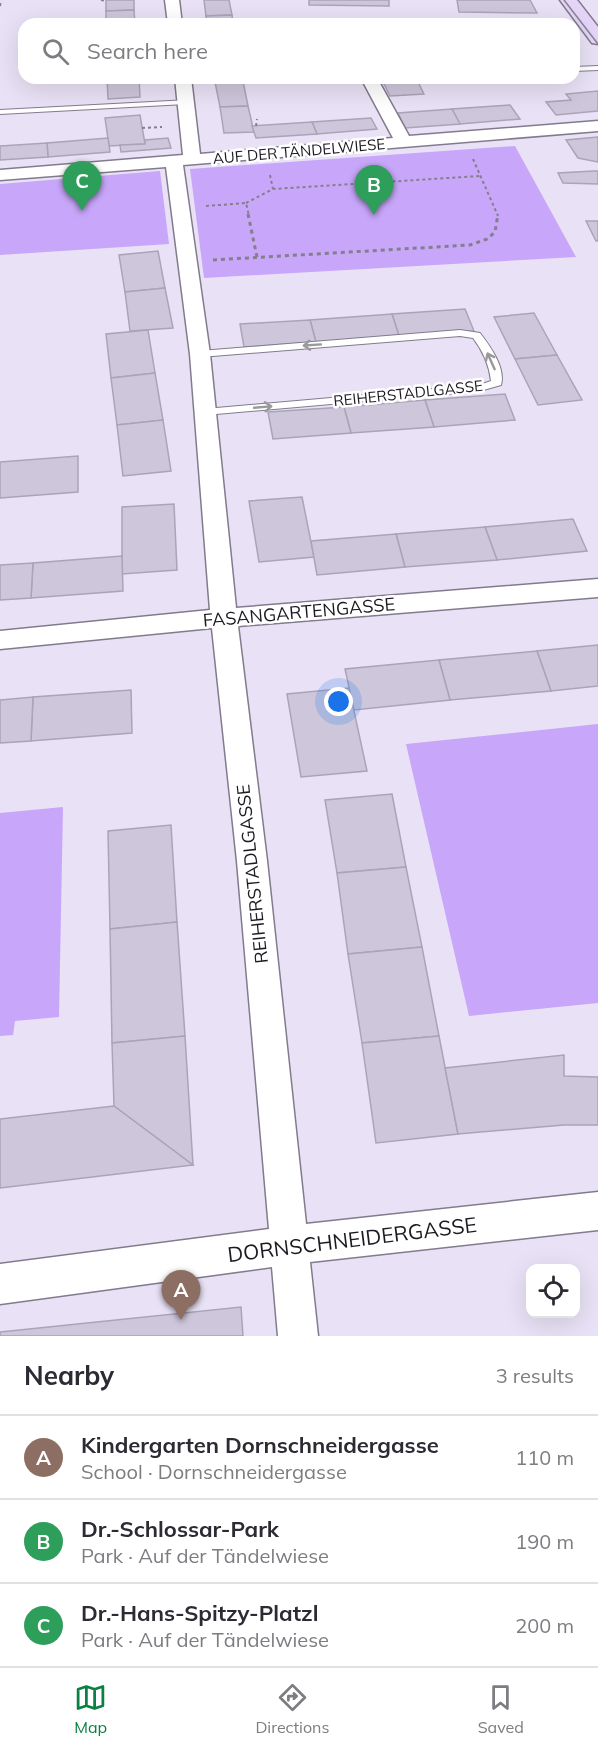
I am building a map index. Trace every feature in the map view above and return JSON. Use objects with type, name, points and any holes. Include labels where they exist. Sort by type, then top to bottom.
[{"type":"main road","points":[[568,0],[595,31]]},
{"type":"street","points":[[172,0],[174,18]]},
{"type":"street","name":"REIHERSTADLGASSE","points":[[184,84],[186,102],[183,160],[205,412],[224,618],[252,861],[281,1171],[291,1245],[298,1336]]},
{"type":"street","points":[[372,84],[404,142]]},
{"type":"street","name":"AUF DER TÄNDELWIESE","points":[[0,175],[598,126]]},
{"type":"street","name":"FASANGARTENGASSE","points":[[0,640],[224,618],[598,588]]},
{"type":"street","name":"DORNSCHNEIDERGASSE","points":[[0,1284],[291,1245],[598,1211]]},
{"type":"lane","points":[[580,69],[598,68]]},
{"type":"lane","points":[[0,112],[186,102]]},
{"type":"lane","name":"REIHERSTADLGASSE","points":[[200,354],[460,333],[476,335],[483,344],[496,373],[497,383],[480,388],[205,412]]},
{"type":"path","points":[[0,6],[1,0]]},
{"type":"path","points":[[101,0],[106,1]]},
{"type":"path","points":[[256,126],[257,119]]},
{"type":"path","points":[[203,207],[246,203],[273,189],[480,176],[498,215],[499,225],[496,234],[485,241],[470,245],[207,260]]},
{"type":"path","points":[[246,203],[257,257]]},
{"type":"shaded area","points":[[515,146],[576,257],[204,278],[190,169]]},
{"type":"shaded area","points":[[160,171],[169,244],[0,255],[0,184]]},
{"type":"shaded area","points":[[598,724],[598,1003],[469,1016],[406,744]]},
{"type":"shaded area","points":[[63,807],[59,1017],[15,1021],[13,1035],[0,1036],[0,813]]},
{"type":"building","points":[[106,0],[134,0],[134,10],[106,11]]},
{"type":"building","points":[[204,0],[229,0],[232,15],[206,16]]},
{"type":"building","points":[[309,0],[389,0],[389,6],[309,5]]},
{"type":"building","points":[[457,0],[530,0],[537,13],[459,12]]},
{"type":"building","points":[[134,10],[135,18],[106,18],[106,11]]},
{"type":"building","points":[[232,15],[232,18],[206,18],[206,16]]},
{"type":"building","points":[[107,84],[139,84],[140,97],[108,99]]},
{"type":"building","points":[[215,84],[244,84],[248,106],[220,107]]},
{"type":"building","points":[[384,84],[419,84],[424,94],[390,96]]},
{"type":"building","points":[[598,91],[598,111],[556,115],[546,102],[571,100],[566,94]]},
{"type":"building","points":[[510,105],[520,119],[460,124],[452,109]]},
{"type":"building","points":[[248,106],[254,132],[224,133],[220,107]]},
{"type":"building","points":[[452,109],[460,124],[405,128],[398,113]]},
{"type":"building","points":[[140,115],[145,144],[109,146],[105,118]]},
{"type":"building","points":[[371,118],[377,129],[317,134],[312,122]]},
{"type":"building","points":[[312,122],[317,134],[256,138],[252,126]]},
{"type":"building","points":[[598,137],[598,162],[578,158],[566,140]]},
{"type":"building","points":[[108,138],[110,152],[48,157],[47,143]]},
{"type":"building","points":[[168,138],[171,148],[121,152],[120,145],[145,144],[145,140]]},
{"type":"building","points":[[47,143],[48,157],[0,160],[0,146]]},
{"type":"building","points":[[598,171],[598,184],[563,183],[558,173]]},
{"type":"building","points":[[586,221],[598,221],[598,241],[596,241]]},
{"type":"building","points":[[158,251],[165,288],[125,292],[119,255]]},
{"type":"building","points":[[165,288],[173,328],[130,331],[125,292]]},
{"type":"building","points":[[465,309],[474,331],[399,336],[392,314]]},
{"type":"building","points":[[534,313],[557,355],[515,359],[494,317]]},
{"type":"building","points":[[392,314],[399,336],[316,342],[310,320]]},
{"type":"building","points":[[310,320],[316,342],[244,347],[240,324]]},
{"type":"building","points":[[148,330],[155,373],[111,378],[106,334]]},
{"type":"building","points":[[557,355],[582,400],[538,405],[515,359]]},
{"type":"building","points":[[155,373],[163,420],[117,425],[111,378]]},
{"type":"building","points":[[505,394],[515,420],[434,427],[425,400]]},
{"type":"building","points":[[425,400],[434,427],[351,433],[344,407]]},
{"type":"building","points":[[344,407],[351,433],[273,439],[268,412]]},
{"type":"building","points":[[163,420],[171,471],[123,476],[117,425]]},
{"type":"building","points":[[78,456],[78,492],[0,498],[0,462]]},
{"type":"building","points":[[302,497],[314,557],[259,562],[249,501]]},
{"type":"building","points":[[174,504],[177,570],[122,574],[122,507]]},
{"type":"building","points":[[573,519],[587,551],[497,560],[485,527]]},
{"type":"building","points":[[485,527],[497,560],[405,567],[396,534]]},
{"type":"building","points":[[396,534],[405,567],[317,575],[311,541]]},
{"type":"building","points":[[122,556],[123,591],[31,598],[33,563]]},
{"type":"building","points":[[33,563],[31,598],[0,600],[0,565]]},
{"type":"building","points":[[598,645],[598,686],[551,691],[537,651]]},
{"type":"building","points":[[537,651],[551,691],[450,700],[439,660]]},
{"type":"building","points":[[439,660],[450,700],[354,710],[345,669]]},
{"type":"building","points":[[349,688],[367,771],[301,777],[287,694]]},
{"type":"building","points":[[131,690],[132,733],[31,741],[33,697]]},
{"type":"building","points":[[33,697],[31,741],[0,743],[0,700]]},
{"type":"building","points":[[392,794],[406,867],[337,873],[325,800]]},
{"type":"building","points":[[171,825],[177,922],[110,929],[108,831]]},
{"type":"building","points":[[406,867],[422,947],[348,954],[337,873]]},
{"type":"building","points":[[177,922],[185,1036],[112,1043],[110,929]]},
{"type":"building","points":[[422,947],[439,1036],[362,1043],[348,954]]},
{"type":"building","points":[[185,1036],[193,1165],[114,1106],[112,1043]]},
{"type":"building","points":[[439,1036],[458,1134],[376,1143],[362,1043]]},
{"type":"building","points":[[564,1055],[564,1076],[598,1077],[598,1125],[564,1125],[458,1134],[445,1068]]},
{"type":"building","points":[[114,1106],[193,1165],[0,1188],[0,1119]]},
{"type":"building","points":[[241,1307],[243,1336],[0,1336],[0,1332]]},
{"type":"tram line","points":[[564,0],[578,18]]},
{"type":"tram line","points":[[580,21],[598,44]]},
{"type":"place","name":"Dr.-Hans-Spitzy-Platzl","points":[[82,211]]},
{"type":"place","name":"Dr.-Schlossar-Park","points":[[374,215]]},
{"type":"place","name":"Kindergarten Dornschneidergasse","points":[[181,1320]]}]
